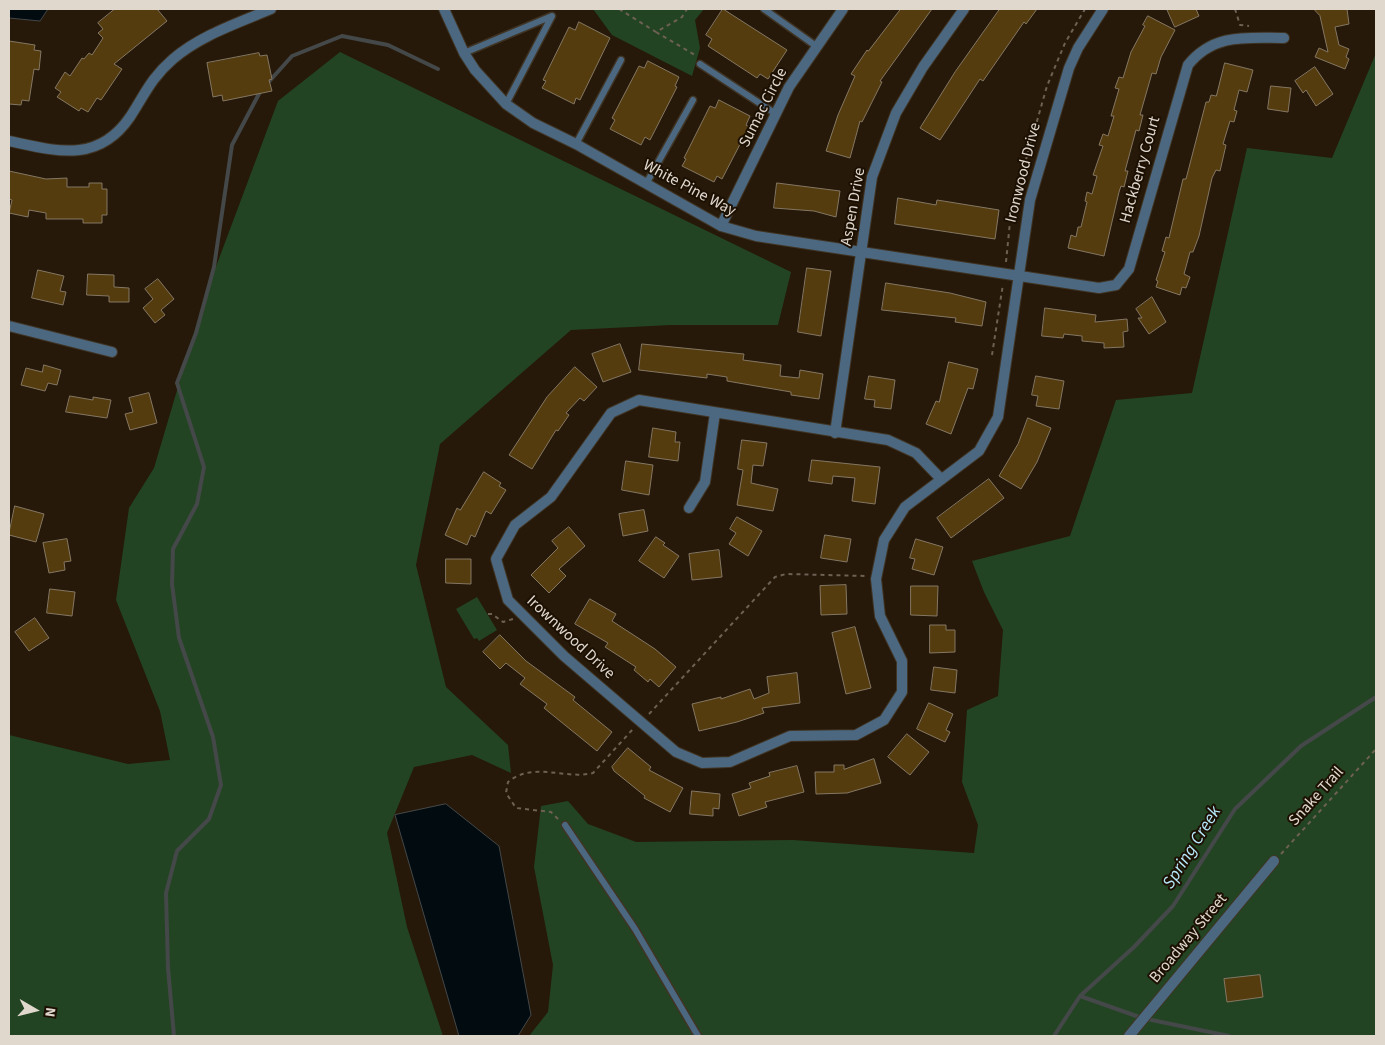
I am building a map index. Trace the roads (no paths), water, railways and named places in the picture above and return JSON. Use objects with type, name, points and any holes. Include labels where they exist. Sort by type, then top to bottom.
[{"type":"street","points":[[9,141],[66,152],[84,150],[98,145],[122,127],[146,88],[173,59],[207,36],[271,9]]},
{"type":"street","name":"White Pine Way","points":[[444,9],[464,53],[475,70],[506,104],[533,123],[576,144],[721,226],[756,236],[1019,276]]},
{"type":"street","name":"Sumac Circle","points":[[721,226],[789,87],[843,9]]},
{"type":"street","name":"Aspen Drive","points":[[835,433],[872,178],[896,113],[923,67],[964,9]]},
{"type":"street","name":"Ironwood Drive","points":[[1008,355],[1030,200],[1062,89],[1078,48],[1103,9]]},
{"type":"street","name":"Hackberry Court","points":[[1019,276],[1099,288],[1108,288],[1122,280],[1129,268],[1188,65],[1208,46],[1235,38],[1284,38]]},
{"type":"street","points":[[9,326],[112,352]]},
{"type":"street","name":"Irownwood Drive","points":[[941,479],[916,453],[888,440],[639,400],[611,413],[551,497],[515,525],[496,559],[508,600],[564,656],[676,752],[702,762],[730,762],[790,736],[856,735],[884,720],[902,692],[902,661],[880,616],[876,578],[884,540],[905,507],[978,451],[998,417],[1008,355]]},
{"type":"street","points":[[689,508],[706,482],[714,413]]},
{"type":"street","name":"Broadway Street","points":[[1129,1036],[1274,861]]},
{"type":"lane","points":[[764,9],[816,46]]},
{"type":"lane","points":[[464,53],[552,16],[506,104]]},
{"type":"lane","points":[[576,144],[621,60]]},
{"type":"lane","points":[[700,64],[776,114]]},
{"type":"lane","points":[[646,184],[693,100]]},
{"type":"lane","points":[[565,825],[635,928],[698,1036]]},
{"type":"waterway","points":[[266,85],[292,56],[342,36],[388,45],[438,69]]},
{"type":"waterway","points":[[174,1036],[168,968],[166,893],[177,851],[209,819],[221,785],[213,737],[179,638],[172,584],[173,549],[197,504],[204,467],[177,383],[196,333],[214,267],[232,145],[261,90]]},
{"type":"waterway","name":"Spring Creek","points":[[1054,1036],[1080,996],[1134,947],[1173,906],[1235,809],[1301,746],[1376,697]]},
{"type":"waterway","points":[[1080,996],[1142,1018],[1229,1036]]}]
